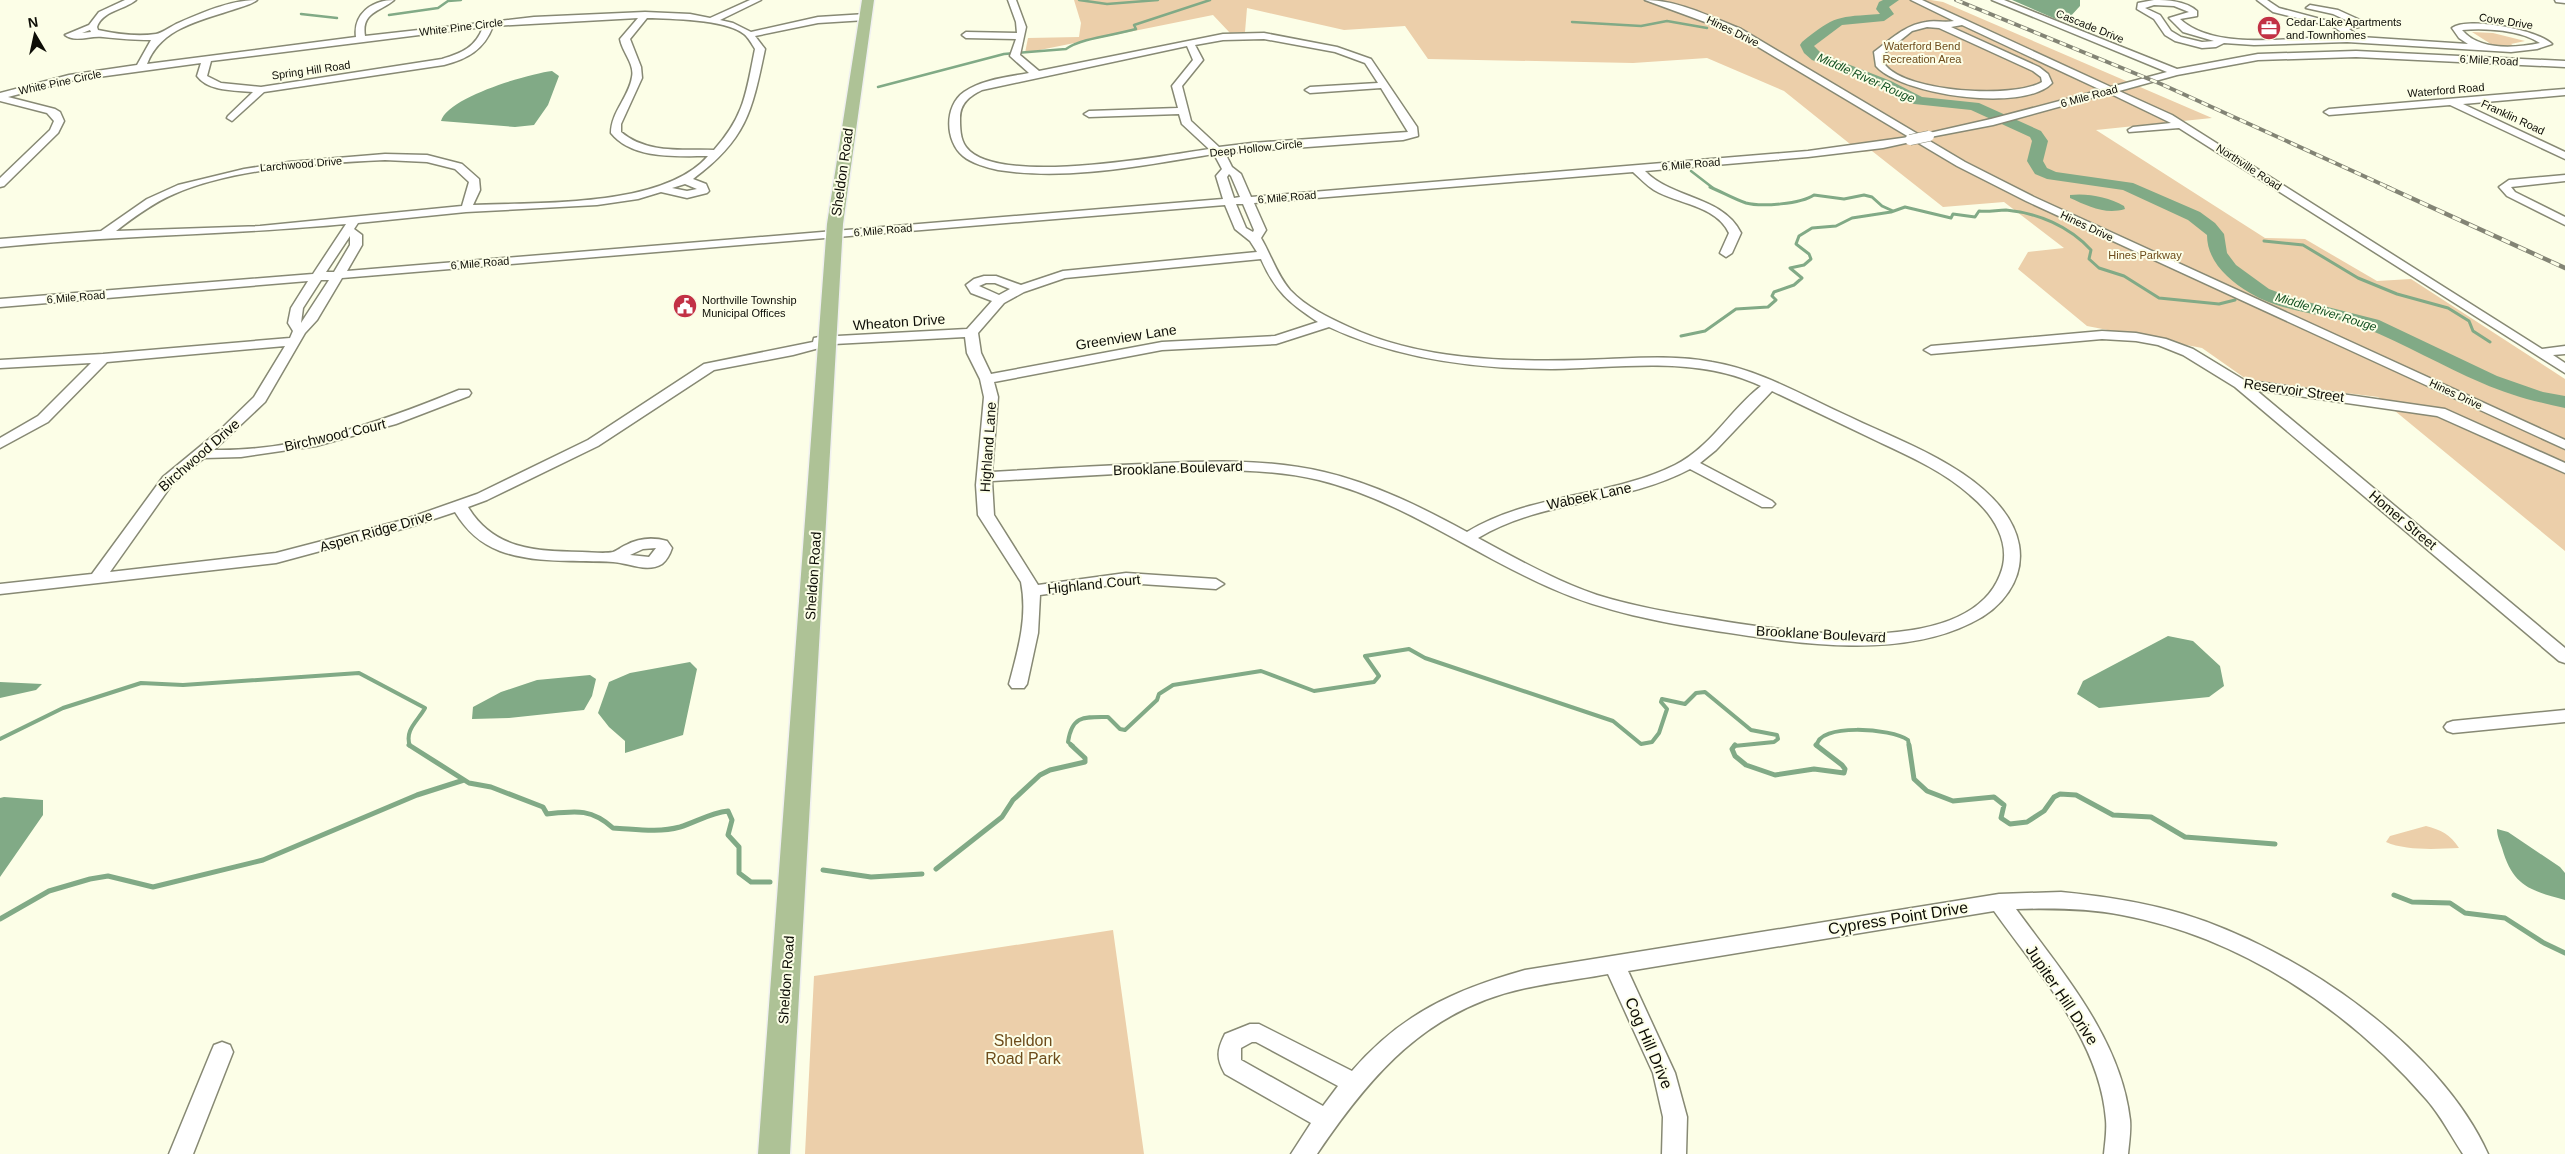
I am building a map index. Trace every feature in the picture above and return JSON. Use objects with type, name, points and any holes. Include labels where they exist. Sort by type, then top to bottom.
[{"type":"main road","name":"Sheldon Road","points":[[774,1154],[829,342],[836,234],[835,224],[868,0]]},
{"type":"street","points":[[132,0],[102,14],[96,30],[121,38],[160,37]]},
{"type":"street","points":[[141,67],[150,48],[160,37],[182,26],[253,0]]},
{"type":"street","points":[[361,41],[358,26],[361,18],[371,10],[390,0]]},
{"type":"street","points":[[712,21],[757,0]]},
{"type":"street","points":[[1012,0],[1022,27],[1021,36],[1014,50],[1015,56],[1035,73]]},
{"type":"street","name":"Hines Drive","points":[[1649,0],[1699,15],[1738,31],[1961,164],[2030,199],[2565,444]]},
{"type":"street","name":"Northville Road","points":[[1915,0],[2112,90],[2181,124],[2565,369]]},
{"type":"street","name":"Cascade Drive","points":[[1996,0],[2176,72]]},
{"type":"street","points":[[2559,0],[2565,0]]},
{"type":"street","points":[[2262,1],[2280,1],[2335,12],[2357,22],[2356,25],[2342,28]]},
{"type":"street","points":[[2262,1],[2276,10],[2323,21],[2342,28],[2357,39]]},
{"type":"street","points":[[2152,2],[2167,2],[2193,11],[2194,14],[2173,18],[2156,17],[2144,11],[2141,5],[2152,2]]},
{"type":"street","points":[[644,15],[625,39],[626,49],[638,70],[616,124],[616,133],[623,140],[634,146],[648,150],[716,153]]},
{"type":"street","name":"White Pine Circle","points":[[0,97],[69,78],[141,67],[490,24],[644,15],[712,21],[730,25],[749,35]]},
{"type":"street","points":[[2156,17],[2168,33],[2178,39],[2202,45],[2216,44],[2223,40]]},
{"type":"street","points":[[2173,18],[2177,24],[2192,32],[2223,40]]},
{"type":"street","points":[[749,35],[810,23],[866,19]]},
{"type":"street","points":[[1941,26],[1964,22]]},
{"type":"street","name":"Spring Hill Road","points":[[207,59],[203,73],[206,81],[227,88],[261,90],[444,62],[462,61],[484,41],[490,24]]},
{"type":"street","points":[[1927,24],[1941,26],[2012,60],[2036,69],[2045,76],[2047,83],[2039,88],[2009,94],[1956,93],[1910,82],[1879,66],[1876,60],[1877,54],[1909,29],[1927,24]]},
{"type":"street","name":"Cove Drive","points":[[2223,40],[2248,43],[2298,39],[2314,42],[2357,39],[2480,47],[2513,48],[2546,44],[2537,37],[2493,28],[2456,28],[2480,47]]},
{"type":"street","points":[[0,243],[105,234],[351,226],[466,209],[597,202],[638,196],[685,180],[698,171],[740,125],[748,103],[760,54],[757,43],[749,35]]},
{"type":"street","points":[[966,35],[1021,36]]},
{"type":"street","name":"Deep Hollow Circle","points":[[1264,36],[1326,47],[1358,56],[1368,61],[1412,127],[1414,134],[1403,137],[1251,146],[1160,161],[1070,168],[1031,169],[1000,166],[988,169],[976,168],[971,164],[972,157],[962,150],[956,141],[955,112],[961,100],[990,84],[1035,73],[1223,37],[1264,36]]},
{"type":"street","name":"Cove Drive","points":[[2314,42],[2329,53]]},
{"type":"street","points":[[1190,43],[1198,60],[1177,86],[1182,111],[1190,127],[1216,152],[1228,169],[1236,174],[1246,200]]},
{"type":"street","name":"6 Mile Road","points":[[0,303],[1835,151],[1910,140],[1993,122],[2176,72],[2258,57],[2329,53],[2565,64]]},
{"type":"street","points":[[2012,60],[2038,56]]},
{"type":"street","points":[[462,61],[475,61]]},
{"type":"street","points":[[1310,90],[1385,85]]},
{"type":"street","points":[[232,118],[261,90]]},
{"type":"street","name":"Waterford Road","points":[[2329,112],[2565,92]]},
{"type":"street","points":[[0,97],[52,111],[59,121],[54,130],[0,184]]},
{"type":"street","name":"Franklin Road","points":[[2451,102],[2565,156]]},
{"type":"street","points":[[1089,114],[1182,111]]},
{"type":"street","points":[[2133,130],[2181,124]]},
{"type":"street","name":"Larchwood Drive","points":[[105,234],[153,199],[183,186],[213,177],[263,167],[388,156],[440,160],[465,168],[475,181],[466,209]]},
{"type":"street","points":[[1636,168],[1659,188],[1717,212],[1728,220],[1735,233],[1726,253]]},
{"type":"street","name":"Brooklane Boulevard","points":[[986,477],[1205,465],[1278,469],[1319,476],[1354,485],[1390,498],[1544,579],[1592,599],[1642,612],[1745,630],[1805,636],[1892,638],[1945,628],[1971,618],[1990,604],[2005,586],[2012,573],[2012,551],[2007,529],[1980,495],[1941,466],[1771,385],[1731,369],[1678,361],[1522,365],[1488,363],[1387,344],[1329,324],[1293,300],[1275,281],[1255,238],[1242,230],[1221,176],[1228,169]]},
{"type":"street","points":[[2565,178],[2509,183],[2506,187],[2511,194],[2565,222]]},
{"type":"street","points":[[662,188],[679,195],[693,196],[703,191],[702,186],[685,180]]},
{"type":"street","name":"Brooklane Boulevard","points":[[1246,200],[1260,230],[1255,238]]},
{"type":"street","points":[[338,275],[356,245],[356,235],[351,226]]},
{"type":"street","points":[[0,364],[103,358],[298,336],[294,323],[297,308],[342,236],[351,226]]},
{"type":"street","points":[[971,333],[1000,300],[1020,289],[1039,282],[1084,272],[1264,255]]},
{"type":"street","name":"Birchwood Drive","points":[[96,579],[168,480],[226,433],[260,399],[338,275]]},
{"type":"street","points":[[1000,300],[975,290],[972,285],[986,278],[996,278],[1020,289]]},
{"type":"street","name":"Greenview Lane","points":[[987,379],[1155,347],[1234,344],[1276,340],[1329,324]]},
{"type":"street","name":"Wheaton Drive","points":[[829,342],[971,333]]},
{"type":"street","name":"Highland Lane","points":[[971,333],[974,353],[987,379],[991,397],[984,485],[986,515],[1029,582],[1032,591],[1033,606],[1018,684]]},
{"type":"street","name":"Reservoir Street","points":[[1931,350],[2102,335],[2128,336],[2152,340],[2188,352],[2240,384],[2440,412],[2466,422],[2565,470]]},
{"type":"street","name":"Aspen Ridge Drive","points":[[0,589],[276,558],[408,524],[535,473],[593,443],[688,380],[717,364],[793,351],[829,342]]},
{"type":"street","points":[[2541,353],[2565,350]]},
{"type":"street","points":[[0,444],[43,419],[103,358]]},
{"type":"street","name":"Homer Street","points":[[2240,384],[2565,657]]},
{"type":"street","name":"Wabeek Lane","points":[[1468,538],[1502,518],[1524,510],[1614,493],[1643,484],[1689,463],[1710,448],[1757,395],[1771,385]]},
{"type":"street","name":"Birchwood Court","points":[[200,453],[215,455],[245,453],[322,441],[387,424],[464,393]]},
{"type":"street","points":[[1689,463],[1767,504]]},
{"type":"street","points":[[459,505],[476,530],[491,540],[514,549],[538,556],[616,557]]},
{"type":"street","name":"Highland Court","points":[[1032,591],[1126,578],[1216,584]]},
{"type":"street","points":[[2453,727],[2565,716]]},
{"type":"street","name":"Cypress Point Drive","points":[[1302,1154],[1354,1083],[1398,1037],[1438,1011],[1505,984],[1999,902],[2051,898],[2120,906],[2184,922],[2259,955],[2285,969],[2334,1001],[2392,1049],[2436,1095],[2476,1154]]},
{"type":"street","name":"Jupiter Hill Drive","points":[[1999,902],[2076,1010],[2102,1056],[2115,1100],[2119,1135],[2116,1154]]},
{"type":"street","name":"Cog Hill Drive","points":[[1615,965],[1664,1073],[1675,1117],[1674,1154]]},
{"type":"street","points":[[1326,1120],[1234,1067],[1229,1060],[1229,1050],[1234,1041],[1250,1033],[1267,1035],[1354,1083]]},
{"type":"street","points":[[181,1154],[222,1052]]},
{"type":"green space","name":"Hines Parkway","points":[[1074,0],[1931,0],[1943,2],[2212,118],[2096,130],[2265,238],[2305,239],[2377,281],[2411,279],[2565,379],[2565,551],[2378,397],[2249,381],[2202,348],[2087,326],[2018,269],[2028,252],[2064,248],[2004,202],[1943,207],[1872,151],[1860,152],[1784,91],[1707,58],[1633,63],[1428,59],[1405,26],[1344,30],[1247,8],[1245,32],[1230,33],[1213,15],[1025,53],[1028,38],[1079,37],[1081,23]]},
{"type":"green space","points":[[2472,32],[2493,33],[2525,41],[2511,44],[2514,46],[2494,46]]},
{"type":"green space","points":[[2426,826],[2445,833],[2459,848],[2412,848],[2386,842],[2390,836]]},
{"type":"green space","name":"Sheldon Road Park","points":[[1113,930],[1144,1154],[805,1154],[814,976]]},
{"type":"shaded area","points":[[2012,0],[2080,0],[2080,6],[2069,18],[2058,20]]},
{"type":"shaded area","points":[[552,71],[559,76],[548,105],[534,125],[515,127],[441,121],[447,112],[458,103],[473,95],[508,82]]},
{"type":"shaded area","points":[[2070,195],[2091,195],[2105,198],[2124,206],[2125,209],[2110,211],[2097,209],[2070,198]]},
{"type":"shaded area","points":[[2168,636],[2193,641],[2220,666],[2224,686],[2209,697],[2099,708],[2077,694],[2083,681]]},
{"type":"shaded area","points":[[690,662],[697,669],[683,735],[625,753],[625,741],[609,727],[598,713],[609,682],[630,673]]},
{"type":"shaded area","points":[[590,675],[596,679],[592,696],[584,710],[509,718],[472,719],[473,707],[501,692],[537,680]]},
{"type":"shaded area","points":[[0,682],[42,684],[36,690],[0,698]]},
{"type":"shaded area","points":[[0,798],[43,800],[43,815],[0,877]]},
{"type":"shaded area","points":[[2497,829],[2508,832],[2560,867],[2565,873],[2565,900],[2532,889],[2517,879],[2506,861]]},
{"type":"waterway","points":[[389,15],[438,8],[448,1],[461,0]]},
{"type":"waterway","points":[[1079,0],[1107,4],[1158,0]]},
{"type":"waterway","points":[[878,87],[1004,54],[1066,49],[1089,39],[1136,29],[1134,25],[1210,0]]},
{"type":"waterway","name":"Middle River Rouge","points":[[1893,0],[1883,5],[1882,9],[1888,14],[1884,17],[1839,21],[1831,25],[1807,45],[1809,50],[1817,57],[1886,84],[1919,101],[1974,106],[2036,134],[2040,141],[2035,161],[2041,171],[2053,176],[2127,186],[2194,216],[2215,234],[2215,244],[2218,253],[2230,269],[2246,283],[2263,293],[2303,307],[2359,319],[2396,334],[2490,380],[2539,397],[2565,402]]},
{"type":"waterway","points":[[301,14],[337,18]]},
{"type":"waterway","points":[[1572,22],[1641,26],[1667,21],[1707,28]]},
{"type":"waterway","points":[[1691,171],[1713,188]]},
{"type":"waterway","points":[[1710,187],[1737,200],[1761,205],[1791,203],[1814,195],[1844,199],[1864,195],[1872,197],[1882,206],[1893,211]]},
{"type":"waterway","points":[[1681,336],[1705,331],[1736,309],[1768,307],[1776,300],[1772,296],[1774,292],[1794,285],[1802,278],[1790,268],[1804,265],[1811,259],[1809,254],[1796,244],[1799,236],[1812,228],[1836,226],[1852,218],[1891,212],[1905,207],[1951,218],[1953,214],[1975,217],[1979,211],[2006,210],[2030,214],[2052,222],[2073,234],[2091,250],[2089,259],[2099,268],[2124,276],[2159,298],[2219,304],[2235,300]]},
{"type":"waterway","points":[[2264,241],[2303,245],[2358,278],[2397,294],[2448,308],[2469,321],[2473,331],[2490,342]]},
{"type":"waterway","points":[[1073,746],[1068,742],[1070,733],[1076,722],[1080,719],[1108,717],[1120,729],[1125,730],[1157,700],[1159,694],[1173,685],[1261,671],[1314,691],[1374,682],[1379,676],[1365,656],[1409,649],[1425,658],[1613,721],[1641,744],[1652,742],[1659,733],[1667,709],[1661,702],[1662,699],[1685,704],[1696,693],[1705,692],[1751,730],[1777,735],[1778,739],[1774,742],[1734,746]]},
{"type":"waterway","points":[[0,739],[63,708],[141,683],[183,685],[359,673],[425,708],[410,730],[410,746]]},
{"type":"waterway","points":[[1817,746],[1820,739],[1829,734],[1856,730],[1899,736],[1908,740],[1909,746]]},
{"type":"waterway","points":[[936,869],[1002,817],[1013,800],[1040,775],[1050,770],[1085,762],[1085,758],[1071,745]]},
{"type":"waterway","points":[[1909,745],[1914,779],[1927,791],[1953,801],[1994,797],[2004,805],[2001,818],[2010,824],[2027,822],[2044,811],[2054,797],[2060,794],[2076,795],[2113,815],[2151,817],[2185,837],[2275,844]]},
{"type":"waterway","points":[[410,746],[469,783],[491,787],[543,807],[547,814],[566,812],[590,814],[613,828],[672,829],[728,811],[732,820],[728,835],[739,847],[739,873],[751,882],[770,882]]},
{"type":"waterway","points":[[1734,746],[1732,749],[1735,756],[1746,765],[1775,775],[1814,769],[1844,773],[1845,769],[1842,765],[1817,746]]},
{"type":"waterway","points":[[0,919],[49,891],[90,879],[108,876],[153,887],[263,860],[417,795],[464,780]]},
{"type":"waterway","points":[[823,870],[871,877],[922,874]]},
{"type":"waterway","points":[[2394,895],[2412,902],[2450,903],[2465,913],[2505,918],[2544,943],[2565,953]]},
{"type":"railway","points":[[1956,0],[2161,84],[2390,188]]},
{"type":"railway","points":[[2387,187],[2565,268]]},
{"type":"place","name":"Cedar Lake Apartments and Townhomes","points":[[2269,28]]},
{"type":"place","name":"Northville Township Municipal Offices","points":[[685,306]]},
{"type":"park label","name":"Waterford Bend Recreation Area","points":[[1922,52]]}]
